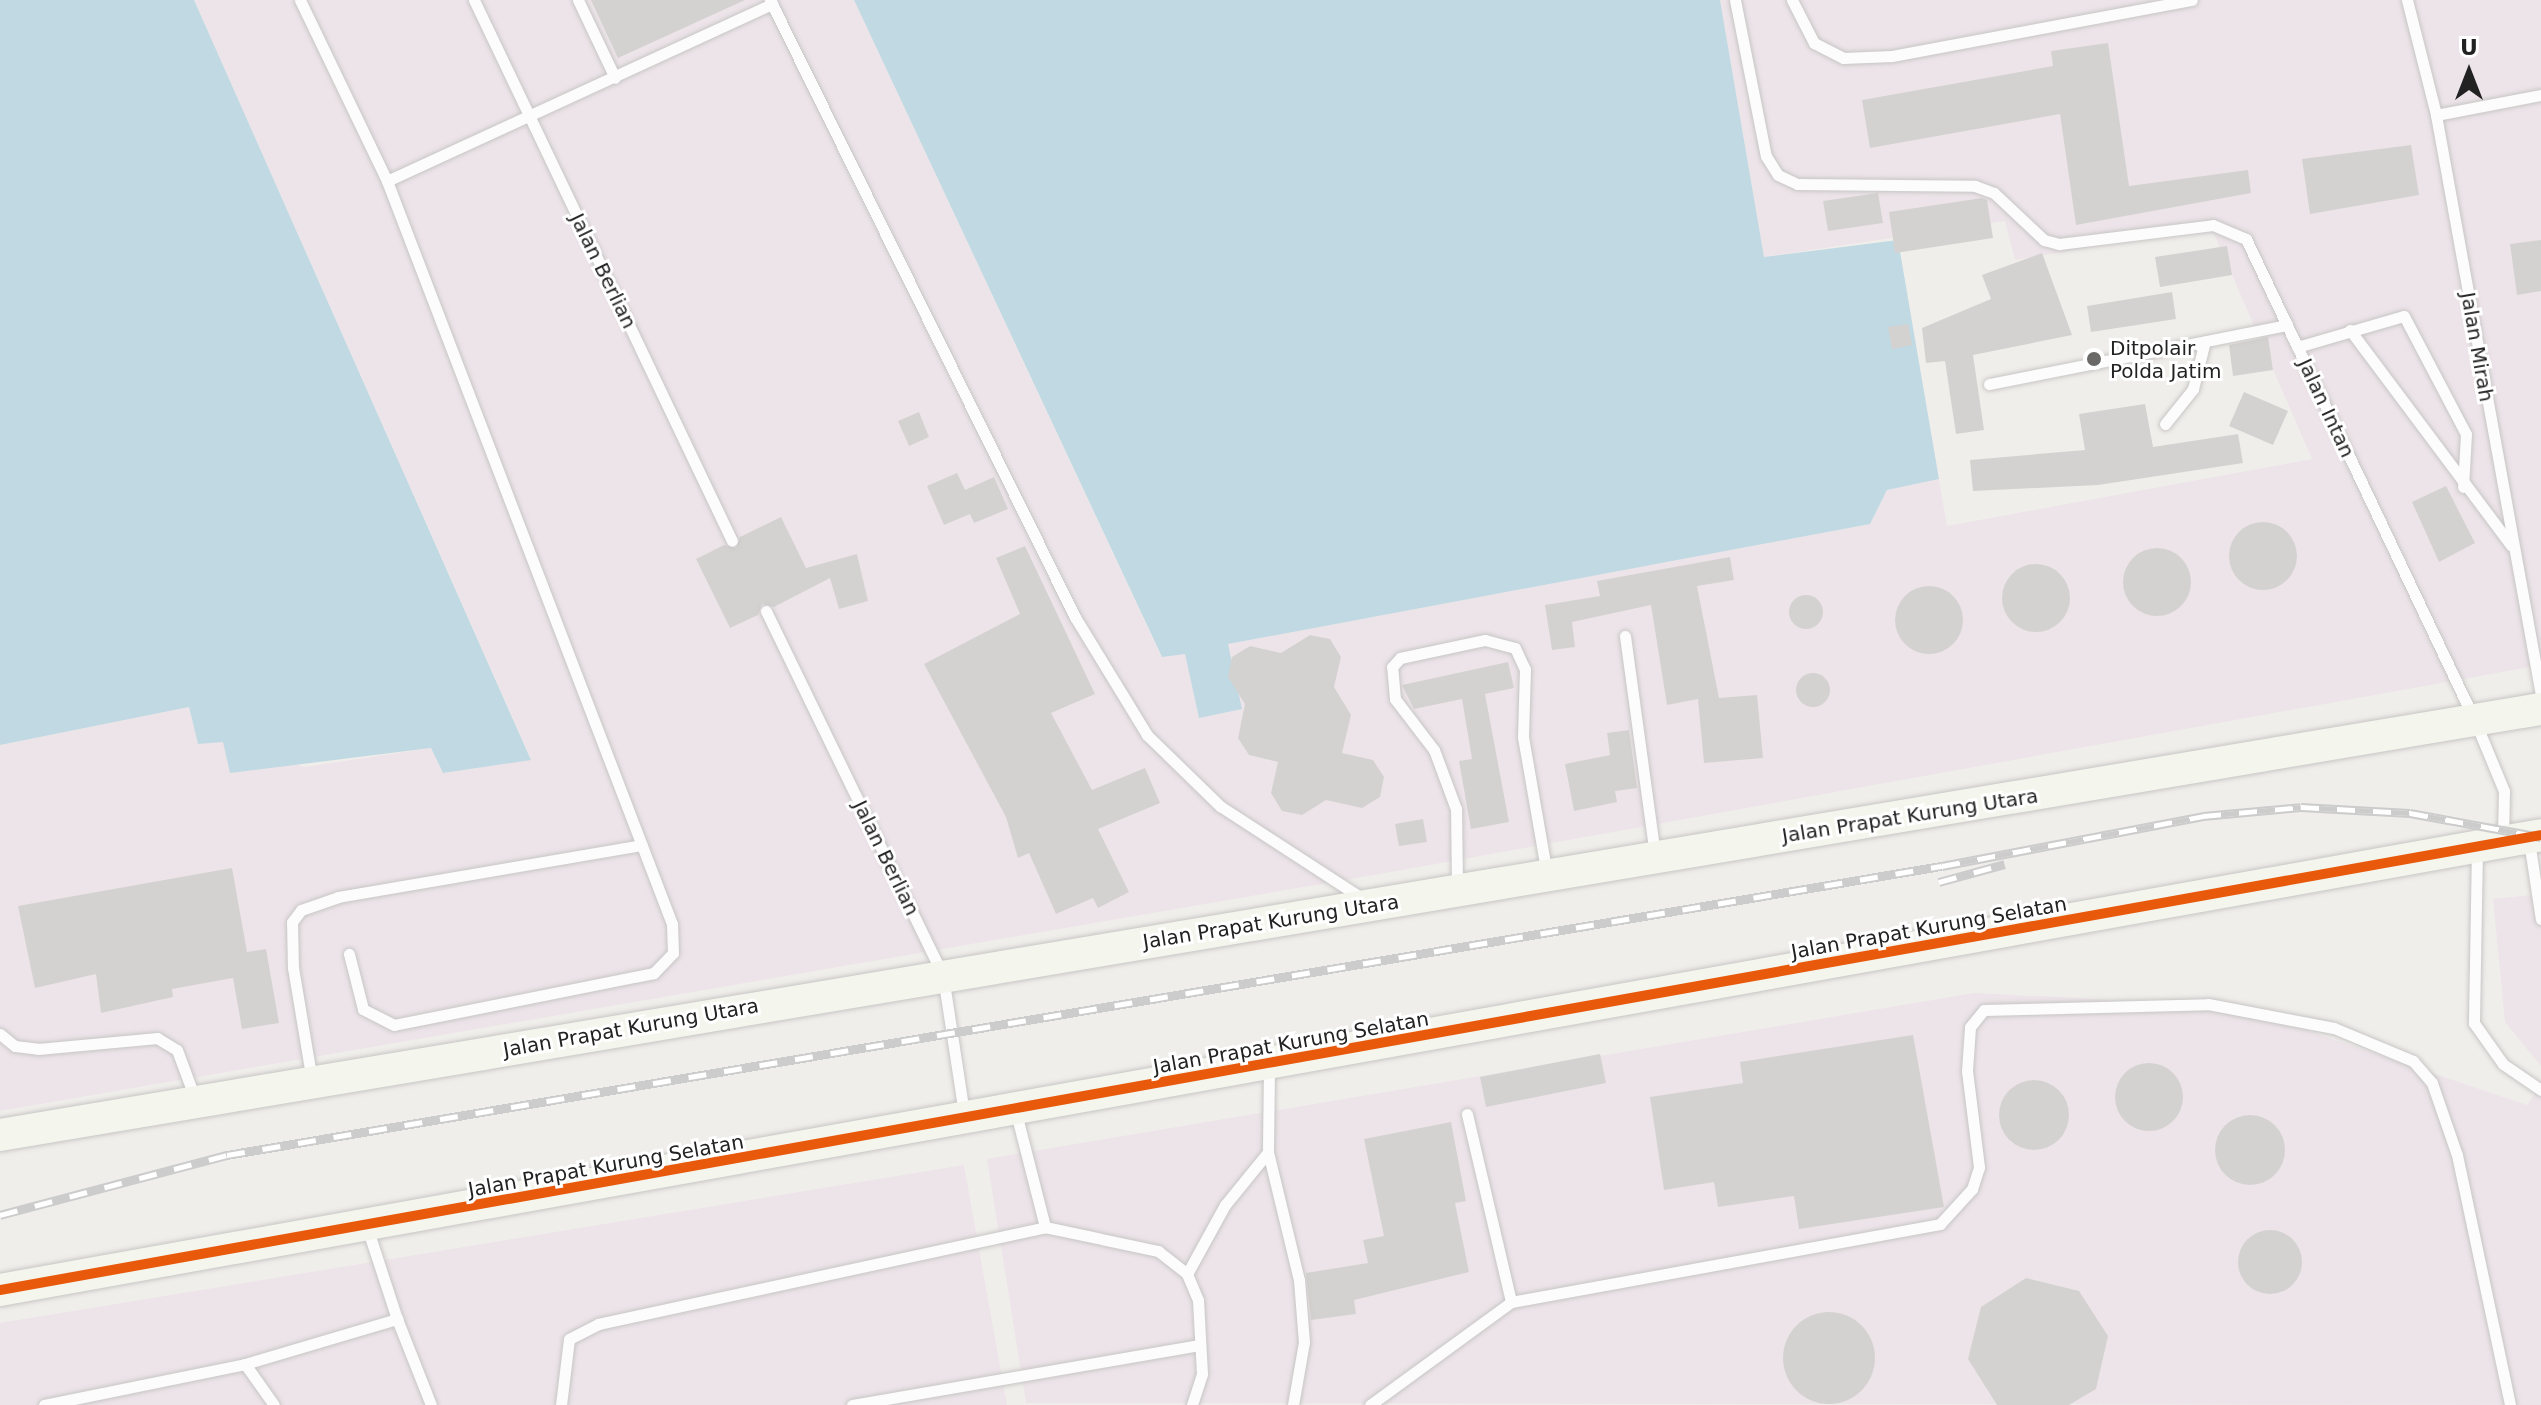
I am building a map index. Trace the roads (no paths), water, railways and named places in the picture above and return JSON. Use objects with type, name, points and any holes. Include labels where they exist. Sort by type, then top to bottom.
[{"type":"street","name":"Jalan Prapat Kurung Utara","points":[[0,1135],[2541,709]]},
{"type":"street","name":"Jalan Prapat Kurung Selatan","points":[[0,1290],[1016,1113],[2512,841]]},
{"type":"lane","points":[[300,0],[387,181],[672,924],[673,953],[654,973],[394,1025],[363,1009],[349,954]]},
{"type":"lane","name":"Jalan Berlian","points":[[474,0],[732,541]]},
{"type":"lane","points":[[578,0],[615,78]]},
{"type":"lane","name":"Jalan Intan","points":[[1735,0],[1766,156],[1778,175],[1797,184],[1975,186],[1994,193],[2044,240],[2091,240],[2213,225],[2235,229],[2246,239],[2475,721],[2504,791],[2512,841]]},
{"type":"lane","points":[[1792,0],[1814,43],[1843,58],[1892,56],[2192,0]]},
{"type":"lane","name":"Jalan Mirah","points":[[2407,0],[2436,115],[2511,545],[2541,695]]},
{"type":"lane","points":[[387,181],[530,118],[771,2],[1075,617],[1147,735],[1220,806],[1373,906]]},
{"type":"lane","points":[[2436,115],[2541,95]]},
{"type":"lane","points":[[2297,347],[2393,316],[2410,322],[2466,434],[2463,487]]},
{"type":"lane","points":[[1989,384],[2287,325]]},
{"type":"lane","points":[[2350,330],[2463,487],[2511,545]]},
{"type":"lane","points":[[2165,424],[2193,389],[2205,341]]},
{"type":"lane","name":"Jalan Berlian","points":[[766,611],[943,976],[965,1122]]},
{"type":"lane","points":[[1625,636],[1656,858]]},
{"type":"lane","points":[[1457,892],[1456,809],[1434,750],[1395,699],[1392,667],[1400,658],[1485,640],[1515,648],[1525,669],[1523,737],[1548,876]]},
{"type":"lane","points":[[2512,841],[2541,919]]},
{"type":"lane","points":[[2512,841],[2474,1023],[2503,1064],[2541,1090]]},
{"type":"lane","points":[[313,1082],[293,968],[292,922],[301,910],[338,897],[642,845]]},
{"type":"lane","points":[[1370,1405],[1511,1302],[1940,1224],[1972,1189],[1979,1167],[1967,1071],[1970,1027],[1984,1010],[2208,1004],[2334,1028],[2413,1061],[2432,1083],[2457,1155],[2510,1405]]},
{"type":"lane","points":[[0,1034],[15,1046],[38,1049],[157,1038],[177,1050],[196,1101]]},
{"type":"lane","points":[[1269,1065],[1268,1152],[1299,1280],[1303,1370],[1293,1405]]},
{"type":"lane","points":[[1016,1113],[1045,1227]]},
{"type":"lane","points":[[1467,1114],[1511,1302]]},
{"type":"lane","points":[[1187,1274],[1225,1205],[1268,1152]]},
{"type":"lane","points":[[367,1227],[397,1319],[431,1405]]},
{"type":"lane","points":[[561,1405],[569,1339],[598,1324],[1045,1227],[1158,1251],[1187,1274],[1198,1300],[1202,1374],[1192,1405]]},
{"type":"lane","points":[[44,1405],[245,1364],[397,1319]]},
{"type":"lane","points":[[852,1405],[1200,1345]]},
{"type":"lane","points":[[245,1364],[274,1405]]},
{"type":"water","points":[[0,0],[194,0],[531,760],[443,773],[431,748],[230,773],[223,742],[198,744],[189,707],[0,745]]},
{"type":"water","points":[[854,0],[1720,0],[1764,257],[1898,240],[1939,479],[1887,490],[1870,524],[1228,644],[1242,709],[1199,718],[1185,654],[1162,657]]},
{"type":"railway","points":[[0,1215],[227,1155],[1942,866],[2203,816],[2301,807],[2410,813],[2541,837]]},
{"type":"railway","points":[[1939,882],[2005,864]]},
{"type":"place","name":"Ditpolair Polda Jatim","points":[[2094,359]]}]
